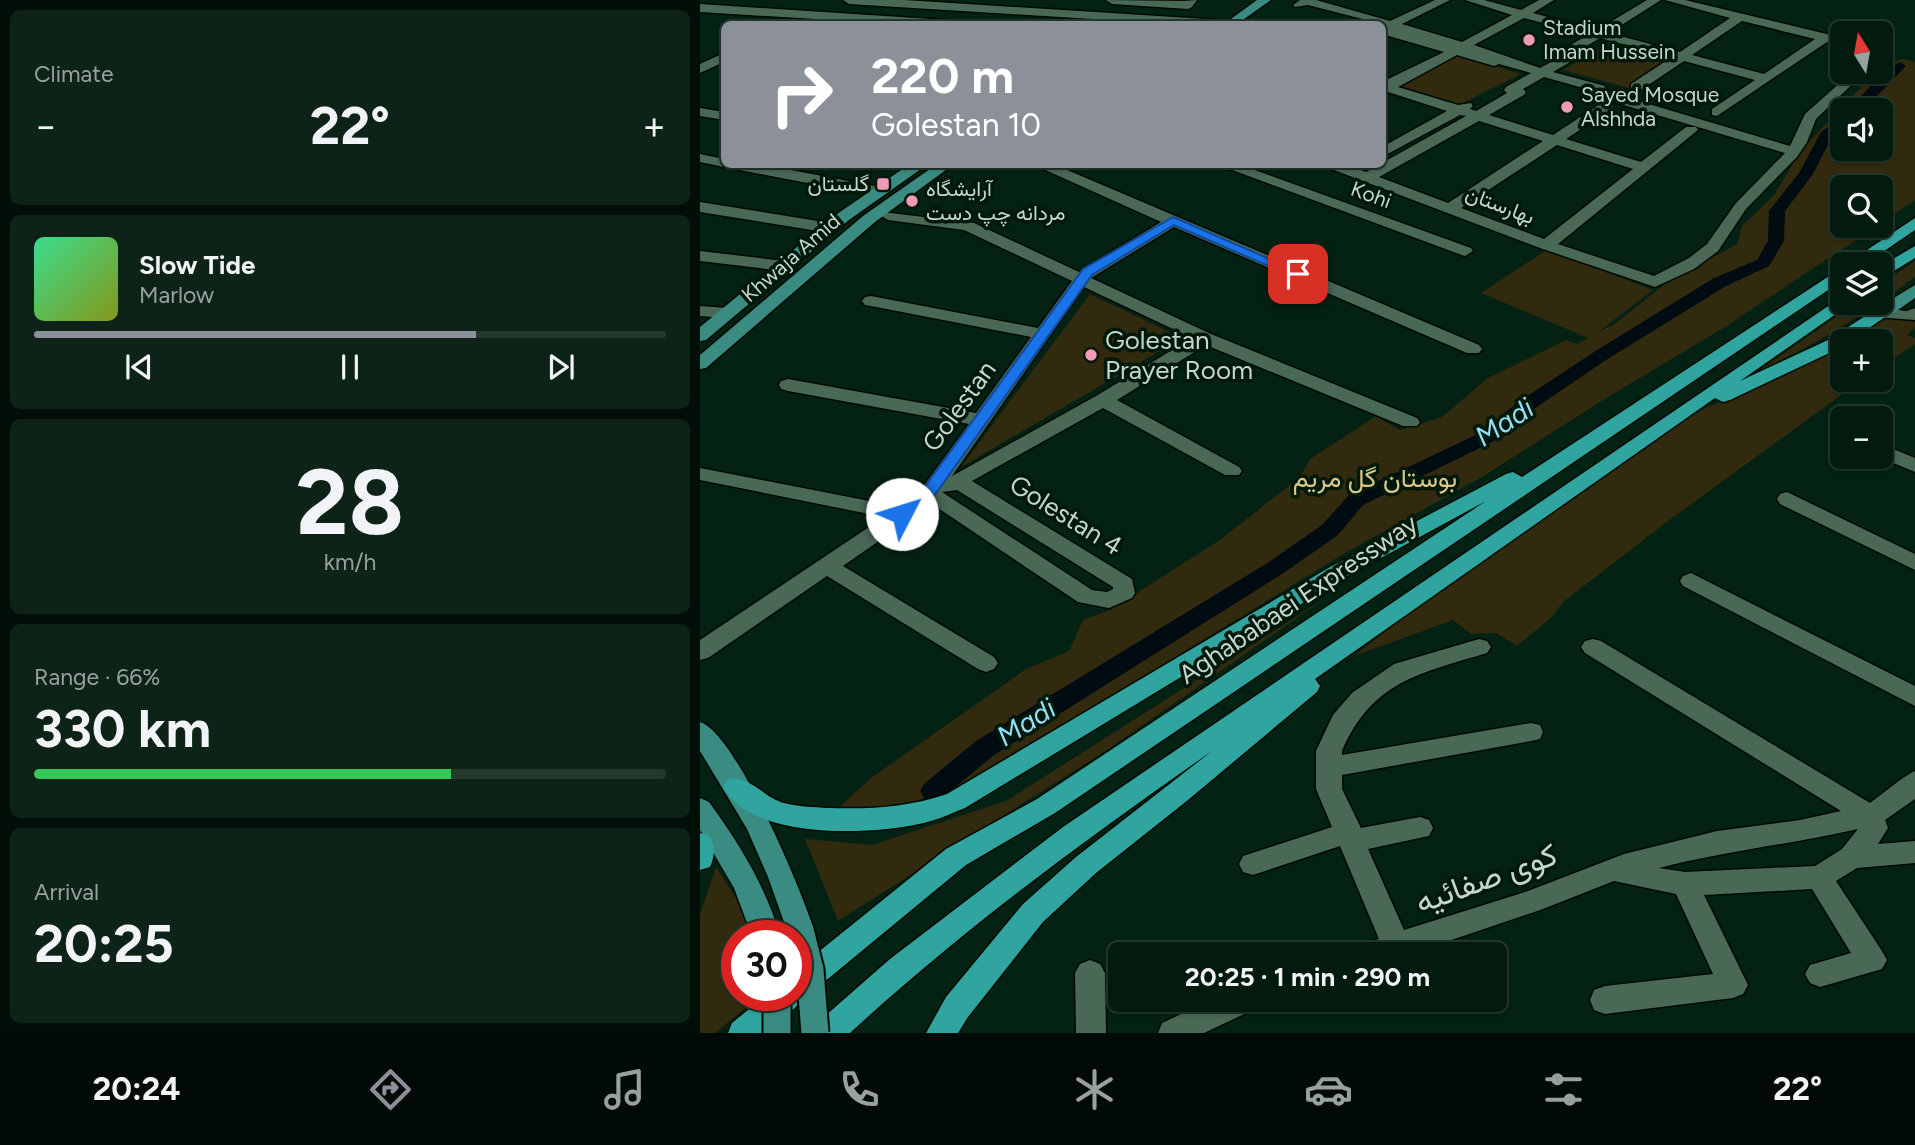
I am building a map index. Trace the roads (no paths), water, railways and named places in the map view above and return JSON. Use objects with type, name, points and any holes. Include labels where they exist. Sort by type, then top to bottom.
[{"type":"highway","points":[[1872,252],[1915,223]]},
{"type":"highway","points":[[1893,266],[1915,251]]},
{"type":"highway","name":"Aghababaei Expressway","points":[[812,975],[956,857],[1046,806],[1830,281]]},
{"type":"highway","points":[[828,1033],[901,968],[1072,835],[1830,310]]},
{"type":"highway","points":[[1676,416],[1792,365],[1834,344],[1879,315]]},
{"type":"highway","points":[[736,787],[763,807],[795,817],[877,820],[921,813],[956,801],[1338,572],[1614,425]]},
{"type":"highway","points":[[941,1033],[965,996],[1033,913],[1086,865],[1179,793],[1413,598]]},
{"type":"highway","points":[[700,844],[700,859]]},
{"type":"highway","points":[[743,1033],[769,1011]]},
{"type":"main road","points":[[1257,21],[1274,2]]},
{"type":"main road","points":[[1236,21],[1274,2]]},
{"type":"main road","name":"Khwaja Amid","points":[[700,336],[830,228],[915,168]]},
{"type":"main road","name":"Khwaja Amid","points":[[700,364],[859,227],[941,168]]},
{"type":"main road","points":[[1893,305],[1915,290]]},
{"type":"main road","points":[[700,731],[774,853],[789,890],[810,970],[815,1033]]},
{"type":"main road","points":[[700,809],[742,874],[762,920]]},
{"type":"main road","points":[[777,1011],[777,1033]]},
{"type":"street","points":[[849,0],[1166,21]]},
{"type":"street","points":[[1112,0],[1188,5],[1191,0]]},
{"type":"street","points":[[1325,6],[1339,0]]},
{"type":"street","points":[[1387,27],[1444,0]]},
{"type":"street","points":[[1471,0],[1764,78]]},
{"type":"street","points":[[1386,87],[1525,15],[1548,0]]},
{"type":"street","points":[[1604,35],[1655,0]]},
{"type":"street","points":[[1511,90],[1573,55],[1566,53],[1671,0],[1830,39]]},
{"type":"street","points":[[1299,5],[1307,1],[1369,21]]},
{"type":"street","points":[[766,18],[837,2]]},
{"type":"street","points":[[802,20],[837,2]]},
{"type":"street","points":[[1274,2],[1299,5],[1355,21]]},
{"type":"street","points":[[700,11],[820,21]]},
{"type":"street","points":[[1636,87],[1741,17]]},
{"type":"street","points":[[802,20],[838,21]]},
{"type":"street","points":[[1387,27],[1496,61],[1600,89],[1595,92],[1795,148],[1808,127],[1810,117],[1847,84]]},
{"type":"street","points":[[1717,112],[1824,38]]},
{"type":"street","points":[[700,53],[721,56]]},
{"type":"street","points":[[700,71],[721,58]]},
{"type":"street","points":[[700,71],[721,75]]},
{"type":"street","points":[[1386,151],[1501,88],[1519,92],[1479,116],[1386,160]]},
{"type":"street","points":[[1386,89],[1646,167]]},
{"type":"street","points":[[1450,209],[1608,105]]},
{"type":"street","points":[[700,112],[721,116]]},
{"type":"street","points":[[1546,245],[1691,130]]},
{"type":"street","name":"بهارستان","points":[[1361,172],[1546,245],[1655,282],[1705,255],[1722,239],[1725,227],[1742,205],[1762,188],[1795,148]]},
{"type":"street","points":[[700,158],[721,162]]},
{"type":"street","points":[[755,168],[880,192]]},
{"type":"street","points":[[1049,168],[1473,349]]},
{"type":"street","name":"Kohi","points":[[1234,168],[1465,251]]},
{"type":"street","points":[[700,207],[830,228]]},
{"type":"street","points":[[888,215],[968,226],[1083,278],[1205,338],[1410,422]]},
{"type":"street","name":"Golestan","points":[[700,652],[928,498],[1087,272],[1173,221]]},
{"type":"street","points":[[700,256],[784,266]]},
{"type":"street","points":[[871,301],[1043,334]]},
{"type":"street","points":[[700,311],[727,313]]},
{"type":"street","points":[[1893,314],[1909,316],[1915,313]]},
{"type":"street","points":[[928,498],[1103,400],[1205,338]]},
{"type":"street","points":[[788,385],[981,420]]},
{"type":"street","points":[[1103,400],[1232,471]]},
{"type":"street","points":[[1893,456],[1915,466]]},
{"type":"street","points":[[700,474],[902,514]]},
{"type":"street","name":"Golestan 4","points":[[928,498],[1086,597],[1109,600],[1124,593],[1124,583],[957,481]]},
{"type":"street","points":[[1787,499],[1915,563]]},
{"type":"street","points":[[827,566],[986,663]]},
{"type":"street","points":[[1690,580],[1915,697]]},
{"type":"street","points":[[1382,942],[1366,877],[1352,837],[1329,789],[1329,751],[1342,722],[1361,699],[1402,670],[1479,647]]},
{"type":"street","points":[[1593,647],[1870,816],[1875,828],[1852,857],[1819,877],[1685,884],[1622,872],[1624,864]]},
{"type":"street","points":[[1329,767],[1531,732]]},
{"type":"street","name":"کوی صفائیه","points":[[1408,942],[1533,901],[1624,864],[1717,842],[1800,831],[1870,816],[1913,787]]},
{"type":"street","points":[[1253,864],[1352,837],[1420,828]]},
{"type":"street","points":[[1852,857],[1915,852]]},
{"type":"street","points":[[1819,877],[1872,960],[1820,974]]},
{"type":"street","points":[[1605,1000],[1733,985],[1685,884]]},
{"type":"street","points":[[1090,973],[1091,1033]]},
{"type":"street","points":[[1173,1033],[1217,1012]]},
{"type":"waterway","name":"Madi","points":[[1867,98],[1900,66]]},
{"type":"waterway","name":"Madi","points":[[933,791],[985,748],[1277,567],[1330,530],[1356,500],[1485,438],[1524,407],[1600,356],[1720,282],[1763,263],[1776,241],[1777,211],[1806,174],[1830,132]]},
{"type":"place","name":"Stadium Imam Hussein","points":[[1529,40]]},
{"type":"place","name":"Sayed Mosque Alshhda","points":[[1567,107]]},
{"type":"place","name":"گلستان","points":[[883,184]]},
{"type":"place","name":"آرایشگاه مردانه چپ دست","points":[[912,201]]},
{"type":"place","name":"Golestan Prayer Room","points":[[1091,355]]},
{"type":"park label","name":"بوستان گل مریم","points":[[1375,478]]}]
